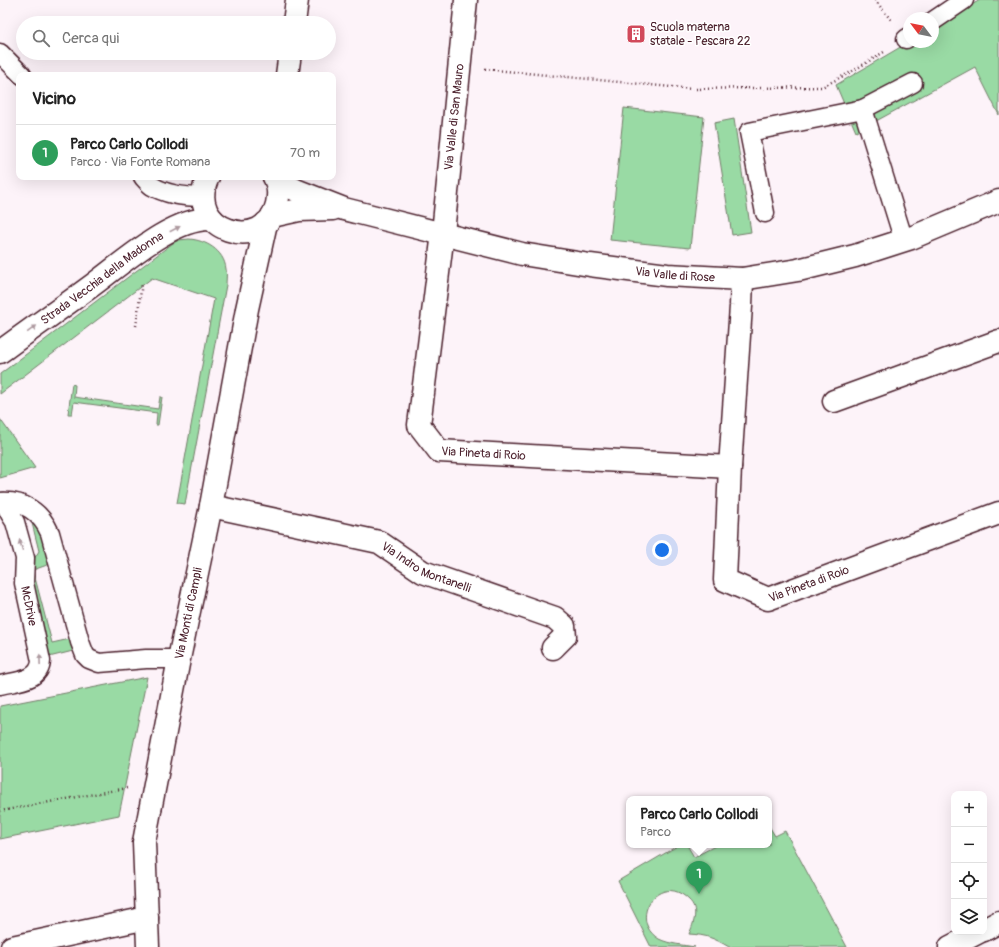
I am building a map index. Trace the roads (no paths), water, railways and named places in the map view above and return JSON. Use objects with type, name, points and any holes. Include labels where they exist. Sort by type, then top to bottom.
[{"type":"street","points":[[295,16],[297,0]]},
{"type":"street","name":"Via Valle di San Mauro","points":[[443,233],[466,0]]},
{"type":"street","points":[[287,72],[289,60]]},
{"type":"street","name":"Via Monti di Campli","points":[[148,947],[144,842],[179,659],[211,506],[247,309],[269,220],[276,208],[278,199],[278,190],[275,180]]},
{"type":"street","name":"Via Valle di Rose","points":[[277,180],[298,191],[344,209],[522,254],[667,275],[742,279],[798,270],[855,256],[904,241],[999,201]]},
{"type":"street","points":[[205,187],[204,205],[212,219],[219,226],[228,231],[238,233]]},
{"type":"street","name":"Via Valle di Rose","points":[[238,233],[258,229],[269,220],[298,210],[344,209]]},
{"type":"street","name":"Strada Vecchia della Madonna","points":[[0,352],[155,239],[187,223],[198,220],[212,219]]},
{"type":"street","name":"Via Monti di Campli","points":[[238,233],[245,246],[248,257],[247,309]]},
{"type":"street","name":"Via Pineta di Roio","points":[[443,233],[419,425],[439,451],[730,467]]},
{"type":"street","name":"Via Pineta di Roio","points":[[742,279],[730,467],[725,580],[768,599],[999,513]]},
{"type":"street","points":[[834,401],[999,342]]},
{"type":"street","name":"Via Indro Montanelli","points":[[211,506],[379,542],[423,572],[555,618],[564,626],[565,636],[553,648]]},
{"type":"street","points":[[12,947],[146,918]]},
{"type":"street","points":[[987,928],[999,922]]},
{"type":"street","points":[[950,947],[973,935]]},
{"type":"lane","points":[[939,17],[964,0]]},
{"type":"lane","points":[[0,53],[19,72]]},
{"type":"lane","points":[[765,213],[749,132],[863,109],[913,83]]},
{"type":"lane","points":[[863,109],[904,241]]},
{"type":"lane","points":[[146,180],[152,186],[171,193],[189,197],[205,187]]},
{"type":"lane","points":[[2,502],[15,502],[37,514],[45,523],[50,533],[80,642],[85,655],[89,659],[99,663],[146,659],[179,659]]},
{"type":"lane","name":"McDrive","points":[[0,685],[32,676],[39,669],[41,661],[24,583],[25,558],[15,522],[2,502]]},
{"type":"place","name":"Scuola materna statale - Pescara 22","points":[[636,34]]},
{"type":"place","name":"Parco Carlo Collodi","points":[[699,894]]}]
